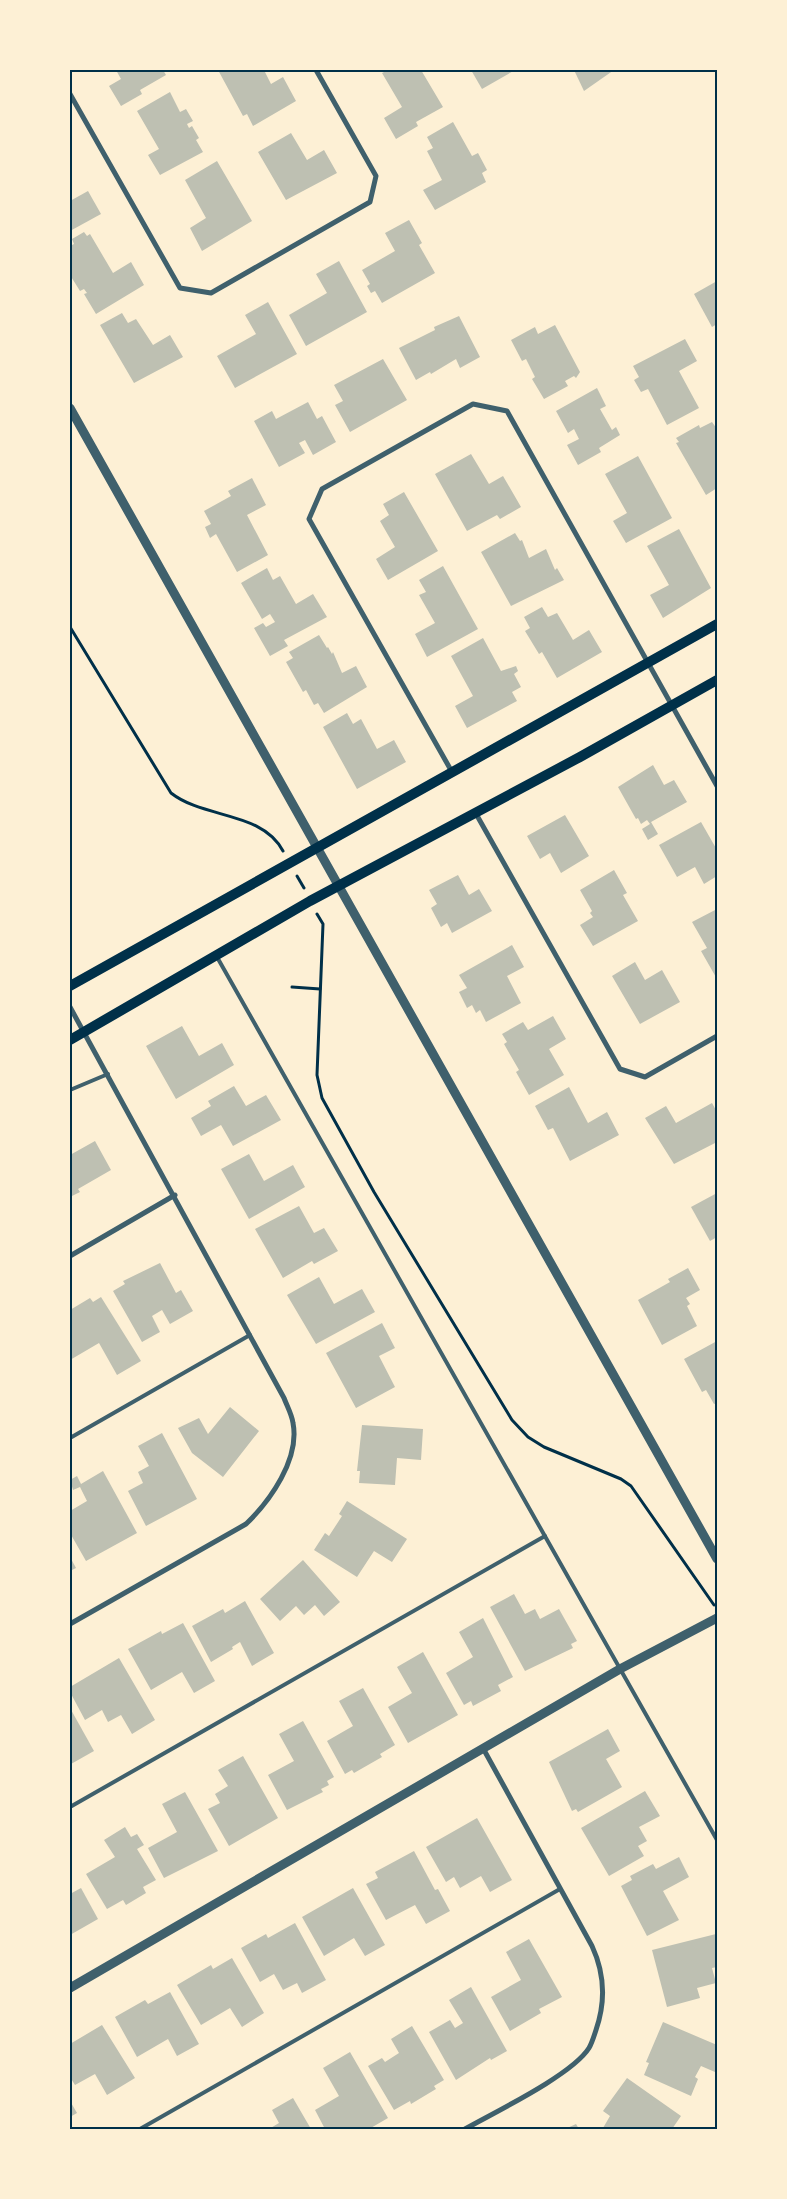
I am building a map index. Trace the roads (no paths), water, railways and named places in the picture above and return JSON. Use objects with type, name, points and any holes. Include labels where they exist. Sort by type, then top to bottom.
[{"type":"main road","points":[[70,986],[717,624]]},
{"type":"main road","points":[[70,1040],[310,901],[580,757],[717,680]]},
{"type":"street","points":[[70,94],[180,288],[211,293],[370,202],[376,176],[316,70]]},
{"type":"street","points":[[452,772],[309,519],[322,489],[473,404],[507,411],[717,786]]},
{"type":"street","points":[[70,408],[717,1558]]},
{"type":"street","points":[[475,812],[620,1069],[645,1076],[717,1036]]},
{"type":"street","points":[[70,1007],[175,1195],[284,1398],[294,1424],[292,1449],[282,1478],[263,1508],[246,1524],[70,1624]]},
{"type":"street","points":[[70,1256],[175,1195]]},
{"type":"street","points":[[70,1988],[484,1750],[620,1669],[717,1618]]},
{"type":"street","points":[[465,2129],[572,2066],[589,2048],[601,2016],[604,1992],[600,1964],[484,1750]]},
{"type":"lane","points":[[216,955],[717,1840]]},
{"type":"lane","points":[[70,1090],[108,1074]]},
{"type":"lane","points":[[70,1438],[250,1335]]},
{"type":"lane","points":[[70,1806],[545,1536]]},
{"type":"lane","points":[[140,2129],[560,1889]]}]
